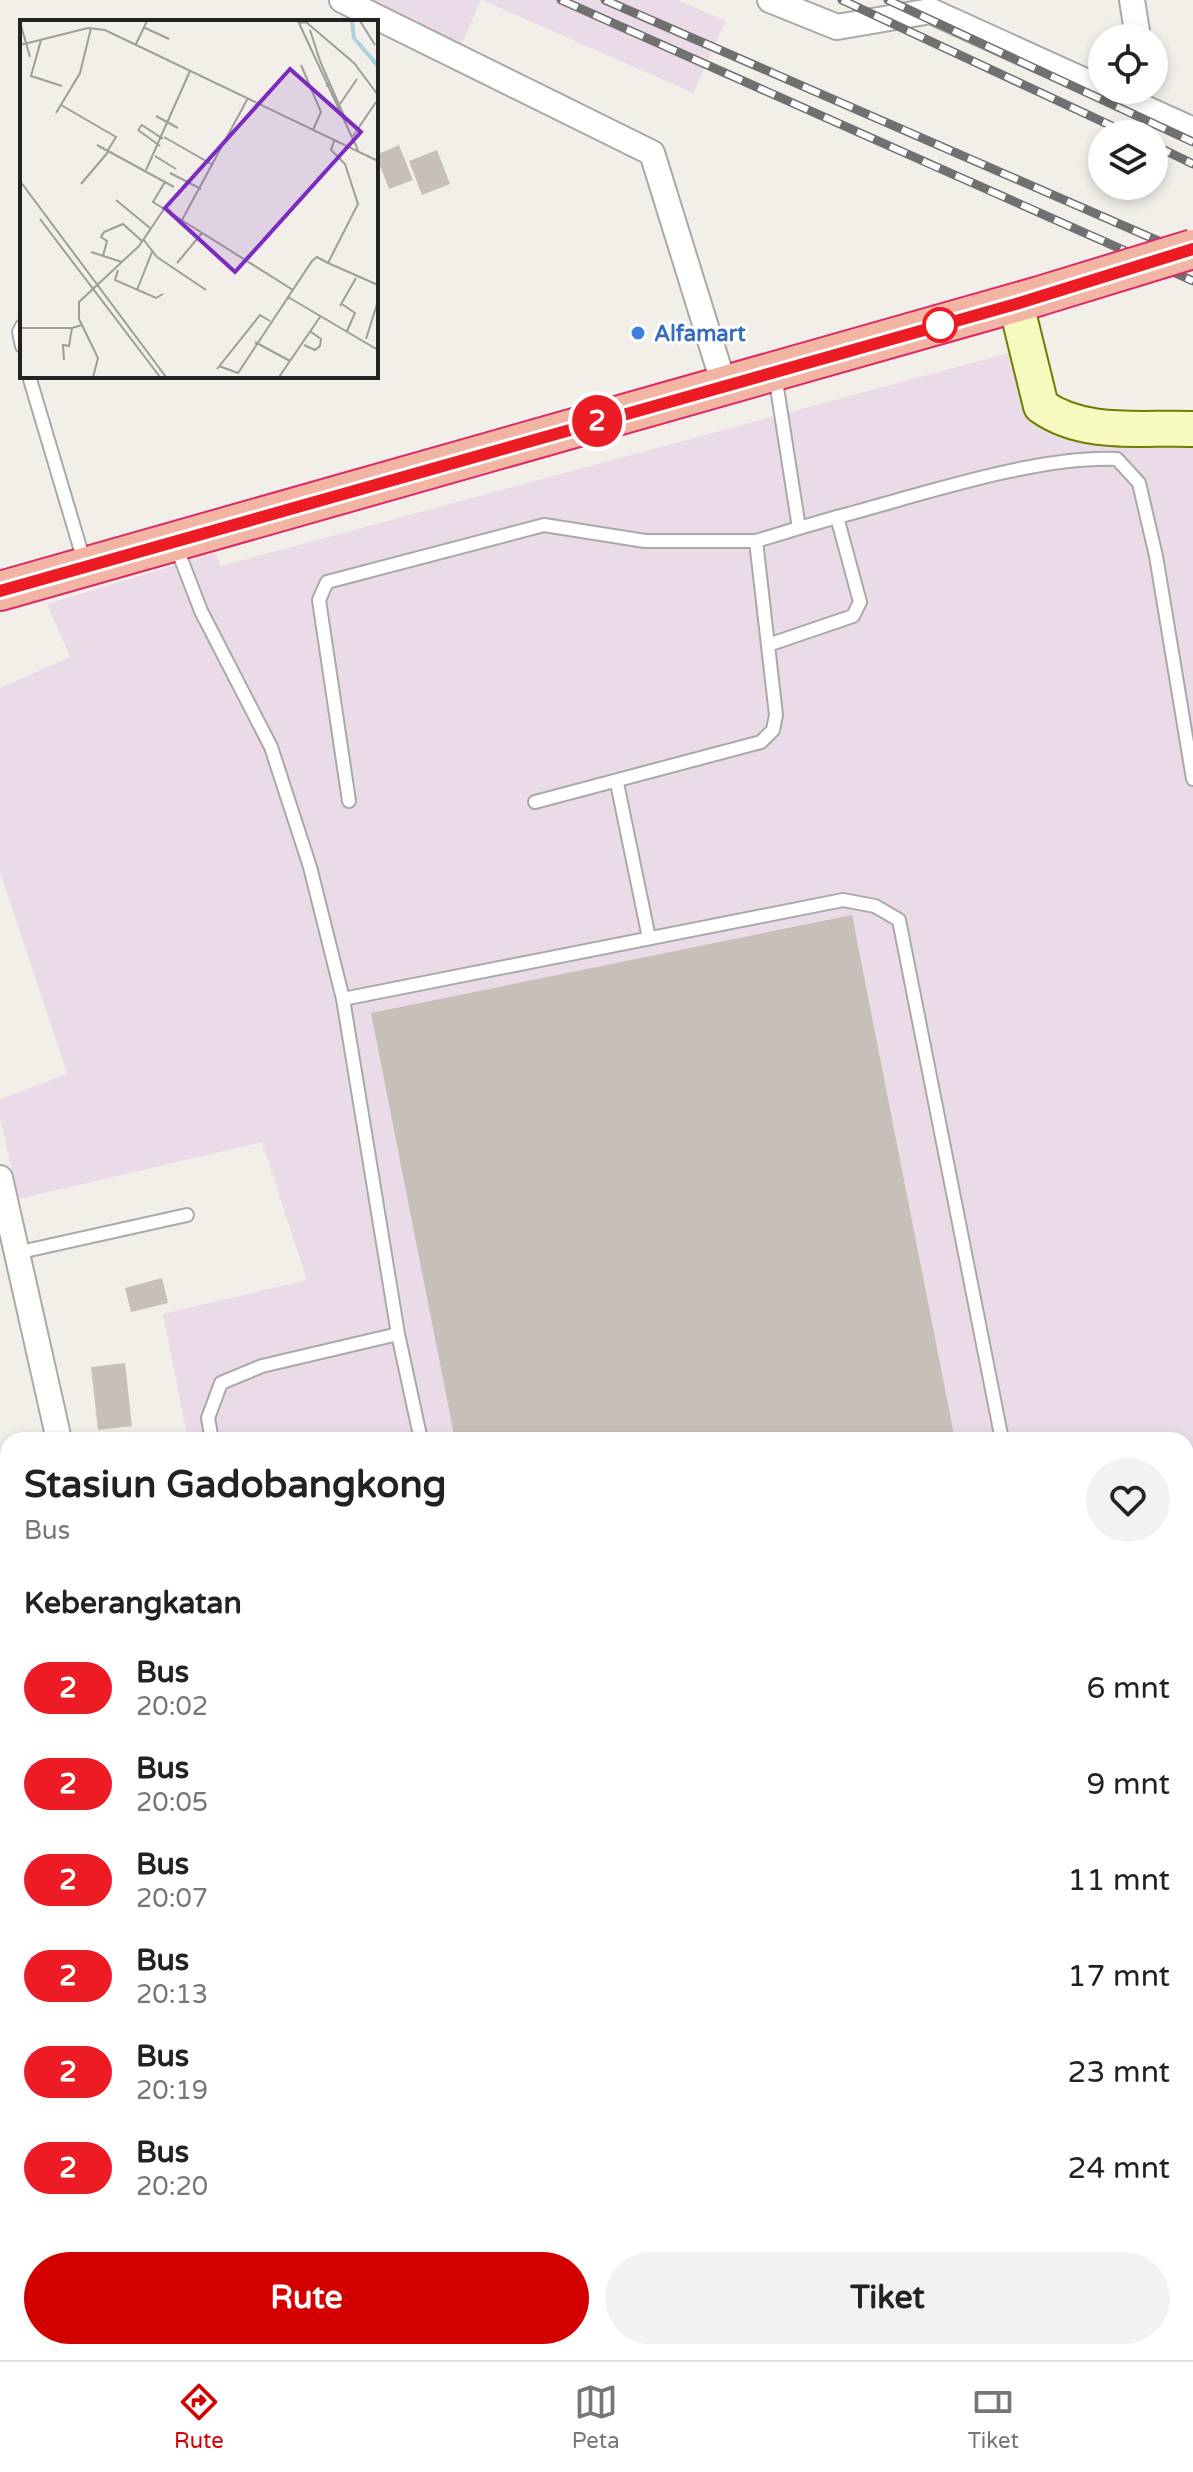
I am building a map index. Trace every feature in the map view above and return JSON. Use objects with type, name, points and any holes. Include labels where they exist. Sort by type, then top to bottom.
[{"type":"highway","points":[[0,591],[1026,301],[1193,249]]},
{"type":"main road","points":[[1026,301],[1041,406],[1054,416],[1067,423],[1098,426],[1193,429]]},
{"type":"street","points":[[342,0],[652,153],[724,385]]},
{"type":"street","points":[[770,0],[837,27],[931,11]]},
{"type":"street","points":[[908,0],[1088,75]]},
{"type":"street","points":[[1132,0],[1136,24]]},
{"type":"street","points":[[1155,104],[1193,130]]},
{"type":"street","points":[[0,1178],[57,1432]]},
{"type":"lane","points":[[775,372],[799,528]]},
{"type":"lane","points":[[30,378],[86,566]]},
{"type":"lane","points":[[349,801],[319,600],[327,582],[544,525],[645,541],[756,541],[837,517],[1087,457],[1117,459],[1139,483],[1156,556],[1193,779]]},
{"type":"lane","points":[[768,645],[853,616],[860,602],[837,517]]},
{"type":"lane","points":[[173,540],[201,611],[271,747],[310,867],[343,999],[398,1334],[419,1432]]},
{"type":"lane","points":[[535,802],[617,783],[761,742],[773,730],[776,715],[756,541]]},
{"type":"lane","points":[[617,783],[649,938]]},
{"type":"lane","points":[[343,999],[843,900],[867,903],[899,920],[1000,1432]]},
{"type":"lane","points":[[16,1253],[187,1215]]},
{"type":"lane","points":[[211,1432],[208,1418],[221,1383],[262,1366],[398,1334]]},
{"type":"shaded area","points":[[359,0],[481,0],[461,45]]},
{"type":"shaded area","points":[[482,0],[678,0],[726,21],[693,93]]},
{"type":"shaded area","points":[[1012,352],[1028,419],[1059,438],[1193,442],[1193,1432],[186,1432],[163,1314],[307,1280],[262,1142],[19,1199],[0,1119],[0,1099],[67,1074],[0,873],[0,688],[70,657],[47,604],[215,553],[221,566]]},
{"type":"building","points":[[399,145],[413,180],[389,189],[378,154]]},
{"type":"building","points":[[437,150],[450,184],[422,195],[409,161]]},
{"type":"building","points":[[852,915],[953,1432],[453,1432],[371,1013]]},
{"type":"building","points":[[162,1278],[168,1303],[131,1312],[125,1288]]},
{"type":"building","points":[[125,1363],[132,1426],[98,1430],[91,1367]]},
{"type":"railway","points":[[561,0],[1193,281]]},
{"type":"railway","points":[[605,0],[1193,256]]},
{"type":"railway","points":[[842,0],[1099,120]]},
{"type":"railway","points":[[888,0],[1193,142]]},
{"type":"railway","points":[[1168,152],[1193,164]]},
{"type":"bus line","name":"2","points":[[0,591],[1016,304],[1193,249]]},
{"type":"place","name":"Alfamart","points":[[638,333]]}]
